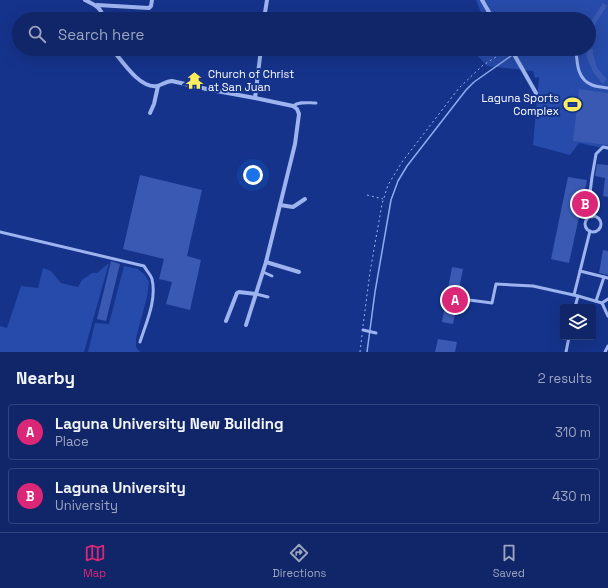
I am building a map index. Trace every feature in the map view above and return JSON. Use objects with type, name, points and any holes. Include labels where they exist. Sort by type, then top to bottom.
[{"type":"street","points":[[86,0],[97,5],[149,8],[152,6],[152,0]]},
{"type":"street","points":[[265,12],[267,0]]},
{"type":"street","points":[[482,0],[490,12]]},
{"type":"street","points":[[97,5],[101,12]]},
{"type":"street","points":[[118,56],[139,81],[146,84],[158,86],[168,81],[172,81],[293,106],[297,109],[299,114],[295,144],[266,262],[246,325]]},
{"type":"street","points":[[255,98],[260,56]]},
{"type":"street","points":[[514,56],[536,93]]},
{"type":"street","points":[[150,113],[154,104],[158,86]]},
{"type":"street","points":[[280,205],[293,207],[305,199]]},
{"type":"street","points":[[266,262],[299,272]]},
{"type":"street","points":[[226,321],[237,293],[256,294]]},
{"type":"lane","points":[[576,56],[577,67],[583,79],[592,85],[608,88]]},
{"type":"lane","points":[[293,106],[295,104],[302,103],[316,103]]},
{"type":"lane","points":[[592,217],[589,201],[596,154],[603,147],[608,148]]},
{"type":"lane","points":[[575,304],[580,272],[590,231],[587,228],[586,223],[588,219],[592,217]]},
{"type":"lane","points":[[590,231],[597,231],[601,225],[598,219],[592,217]]},
{"type":"lane","points":[[0,232],[144,266],[152,278],[153,301],[140,342]]},
{"type":"lane","points":[[263,272],[272,276]]},
{"type":"lane","points":[[580,272],[606,278],[596,301]]},
{"type":"lane","points":[[469,300],[492,303],[496,284],[533,286],[576,295],[602,303],[608,316]]},
{"type":"lane","points":[[256,294],[268,297]]},
{"type":"lane","points":[[602,303],[608,299]]},
{"type":"lane","points":[[363,330],[376,333]]},
{"type":"lane","points":[[566,352],[568,340]]},
{"type":"lane","points":[[605,352],[608,346]]},
{"type":"path","points":[[360,352],[367,287],[383,199],[388,185],[402,162],[459,88],[482,66],[498,56]]},
{"type":"path","points":[[367,195],[383,199]]},
{"type":"shaded area","name":"Laguna Sports Complex","points":[[476,0],[608,0],[608,149],[579,143],[570,155],[533,145],[539,77],[535,78],[533,71],[487,66],[478,56],[596,56],[596,12],[481,12]]},
{"type":"shaded area","points":[[109,263],[84,352],[0,352],[0,326],[7,328],[21,286],[38,288],[43,268],[51,271],[61,283],[78,287],[82,280],[92,273],[97,273]]},
{"type":"shaded area","points":[[124,266],[138,269],[145,275],[149,282],[147,297],[136,338],[136,347],[140,352],[88,352],[95,323],[109,324]]},
{"type":"building","points":[[603,3],[607,6],[596,22],[596,14]]},
{"type":"building","points":[[587,56],[594,56],[597,68],[607,79],[603,84],[593,72]]},
{"type":"building","points":[[579,89],[608,93],[608,145],[573,141]]},
{"type":"building","points":[[597,164],[608,165],[608,197],[603,196],[605,178],[595,176]]},
{"type":"building","points":[[140,175],[202,190],[187,256],[201,260],[190,310],[166,304],[172,282],[159,279],[164,259],[123,249]]},
{"type":"building","points":[[568,177],[587,180],[569,263],[551,259]]},
{"type":"building","points":[[603,250],[608,251],[608,275],[599,273]]},
{"type":"building","points":[[111,261],[120,264],[106,321],[97,319]]},
{"type":"building","points":[[452,267],[463,269],[459,289],[466,290],[462,310],[456,309],[453,324],[442,322]]},
{"type":"building","points":[[438,339],[457,342],[455,352],[435,352]]},
{"type":"waterway","points":[[367,352],[375,292],[391,200],[398,181],[407,166],[466,90],[474,82],[511,56]]},
{"type":"place","name":"Church of Christ at San Juan","points":[[195,80]]},
{"type":"place","name":"Laguna Sports Complex","points":[[572,104]]},
{"type":"place","name":"Laguna University","points":[[585,204]]},
{"type":"place","name":"Laguna University New Building","points":[[455,300]]}]
